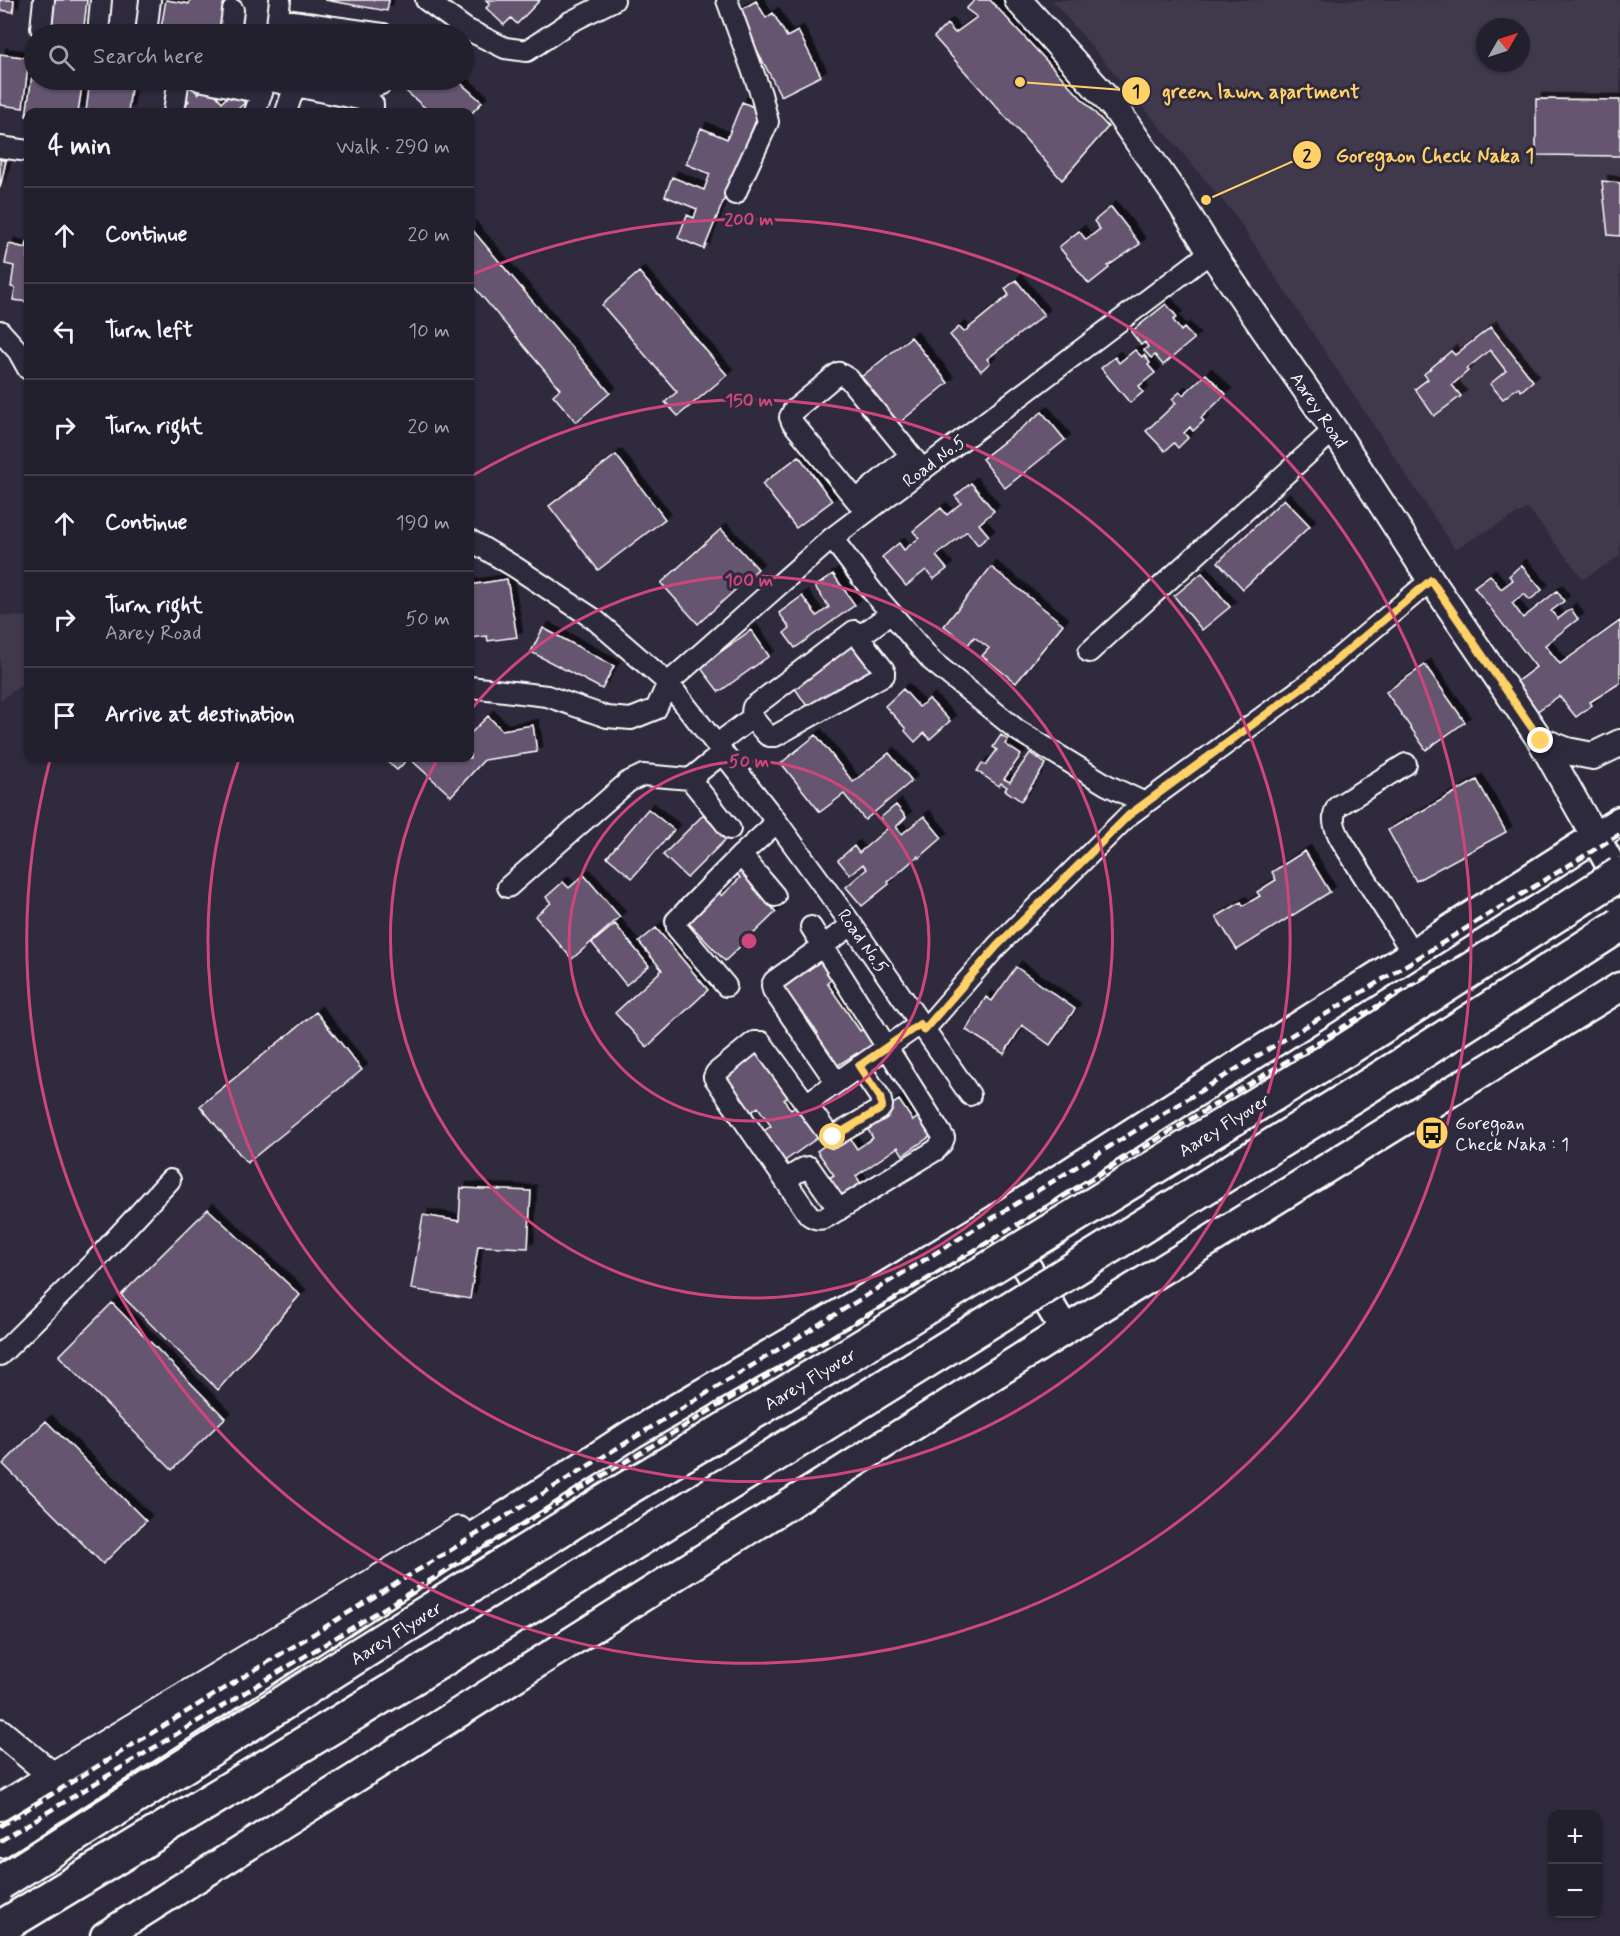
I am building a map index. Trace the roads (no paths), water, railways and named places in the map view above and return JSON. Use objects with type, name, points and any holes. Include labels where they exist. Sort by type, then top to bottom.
[{"type":"highway","name":"Aarey Flyover","points":[[0,1883],[590,1511],[876,1339],[1347,1049],[1620,874]]},
{"type":"highway","points":[[0,1928],[574,1580],[1405,1064],[1620,925]]},
{"type":"main road","points":[[0,1844],[632,1434],[858,1303],[997,1219],[1620,821]]},
{"type":"main road","points":[[1595,837],[1620,882]]},
{"type":"main road","points":[[105,1936],[1065,1330],[1620,987]]},
{"type":"main road","points":[[997,1219],[1065,1330]]},
{"type":"street","points":[[41,24],[44,0]]},
{"type":"street","points":[[86,24],[89,0]]},
{"type":"street","points":[[99,24],[102,0]]},
{"type":"street","points":[[147,24],[150,0]]},
{"type":"street","points":[[426,0],[459,24]]},
{"type":"street","points":[[474,33],[505,48],[527,51],[570,22],[614,0]]},
{"type":"street","points":[[727,0],[768,122],[735,194]]},
{"type":"street","name":"Aarey Road","points":[[1018,0],[1115,108],[1176,196],[1211,252],[1334,430],[1431,580],[1541,741],[1595,837]]},
{"type":"street","points":[[231,24],[233,10]]},
{"type":"street","points":[[275,12],[293,24]]},
{"type":"street","points":[[175,108],[177,90]]},
{"type":"street","points":[[244,108],[257,90]]},
{"type":"street","points":[[257,108],[260,90]]},
{"type":"street","points":[[287,108],[293,90]]},
{"type":"street","points":[[318,90],[369,101],[373,104],[373,108]]},
{"type":"street","points":[[0,147],[24,150]]},
{"type":"street","name":"Road No.5","points":[[474,687],[547,696],[606,717],[631,719],[656,709],[668,683],[832,538],[861,506],[917,463],[1211,252]]},
{"type":"street","points":[[0,331],[18,351],[24,362]]},
{"type":"street","points":[[861,506],[790,417],[793,411],[836,375],[839,374],[849,379],[917,463]]},
{"type":"street","points":[[1089,652],[1334,430]]},
{"type":"street","points":[[832,538],[932,661],[1017,730],[1107,785],[1145,804]]},
{"type":"street","name":"Road No.5","points":[[474,542],[594,619],[668,683],[777,822],[970,1095]]},
{"type":"street","points":[[806,1104],[887,1047],[922,1027],[997,946],[1129,815],[1309,683],[1431,580]]},
{"type":"street","points":[[859,637],[891,613]]},
{"type":"street","points":[[855,631],[884,670],[883,677],[775,735],[767,735],[753,717],[751,711],[753,707],[855,631]]},
{"type":"street","points":[[690,779],[753,717]]},
{"type":"street","points":[[1541,741],[1567,751],[1593,756],[1620,743]]},
{"type":"street","points":[[1406,764],[1338,806],[1334,814],[1334,823],[1341,840],[1413,954]]},
{"type":"street","points":[[508,887],[628,782],[643,775],[690,779],[729,829]]},
{"type":"street","points":[[726,986],[677,928],[676,921],[777,822]]},
{"type":"street","points":[[741,855],[775,896]]},
{"type":"street","points":[[836,1082],[773,990],[772,985],[774,981],[852,925]]},
{"type":"street","points":[[811,927],[944,1138],[936,1150],[824,1219],[817,1219],[809,1215],[714,1077],[754,1042],[761,1042],[828,1134],[833,1137],[879,1110],[882,1103],[859,1066]]},
{"type":"street","points":[[785,1180],[809,1167],[839,1210]]},
{"type":"street","points":[[0,1355],[94,1262],[170,1180]]},
{"type":"street","points":[[0,1807],[484,1515],[520,1507]]},
{"type":"street","points":[[0,1732],[74,1794]]},
{"type":"railway","points":[[0,1826],[1620,834]]},
{"type":"railway","points":[[0,1841],[1620,859]]},
{"type":"place","name":"green lawn apartment","points":[[1020,82]]},
{"type":"place","name":"Goregaon Check Naka 1","points":[[1206,200]]},
{"type":"place","name":"Goregoan Check Naka : 1","points":[[1432,1133]]}]
